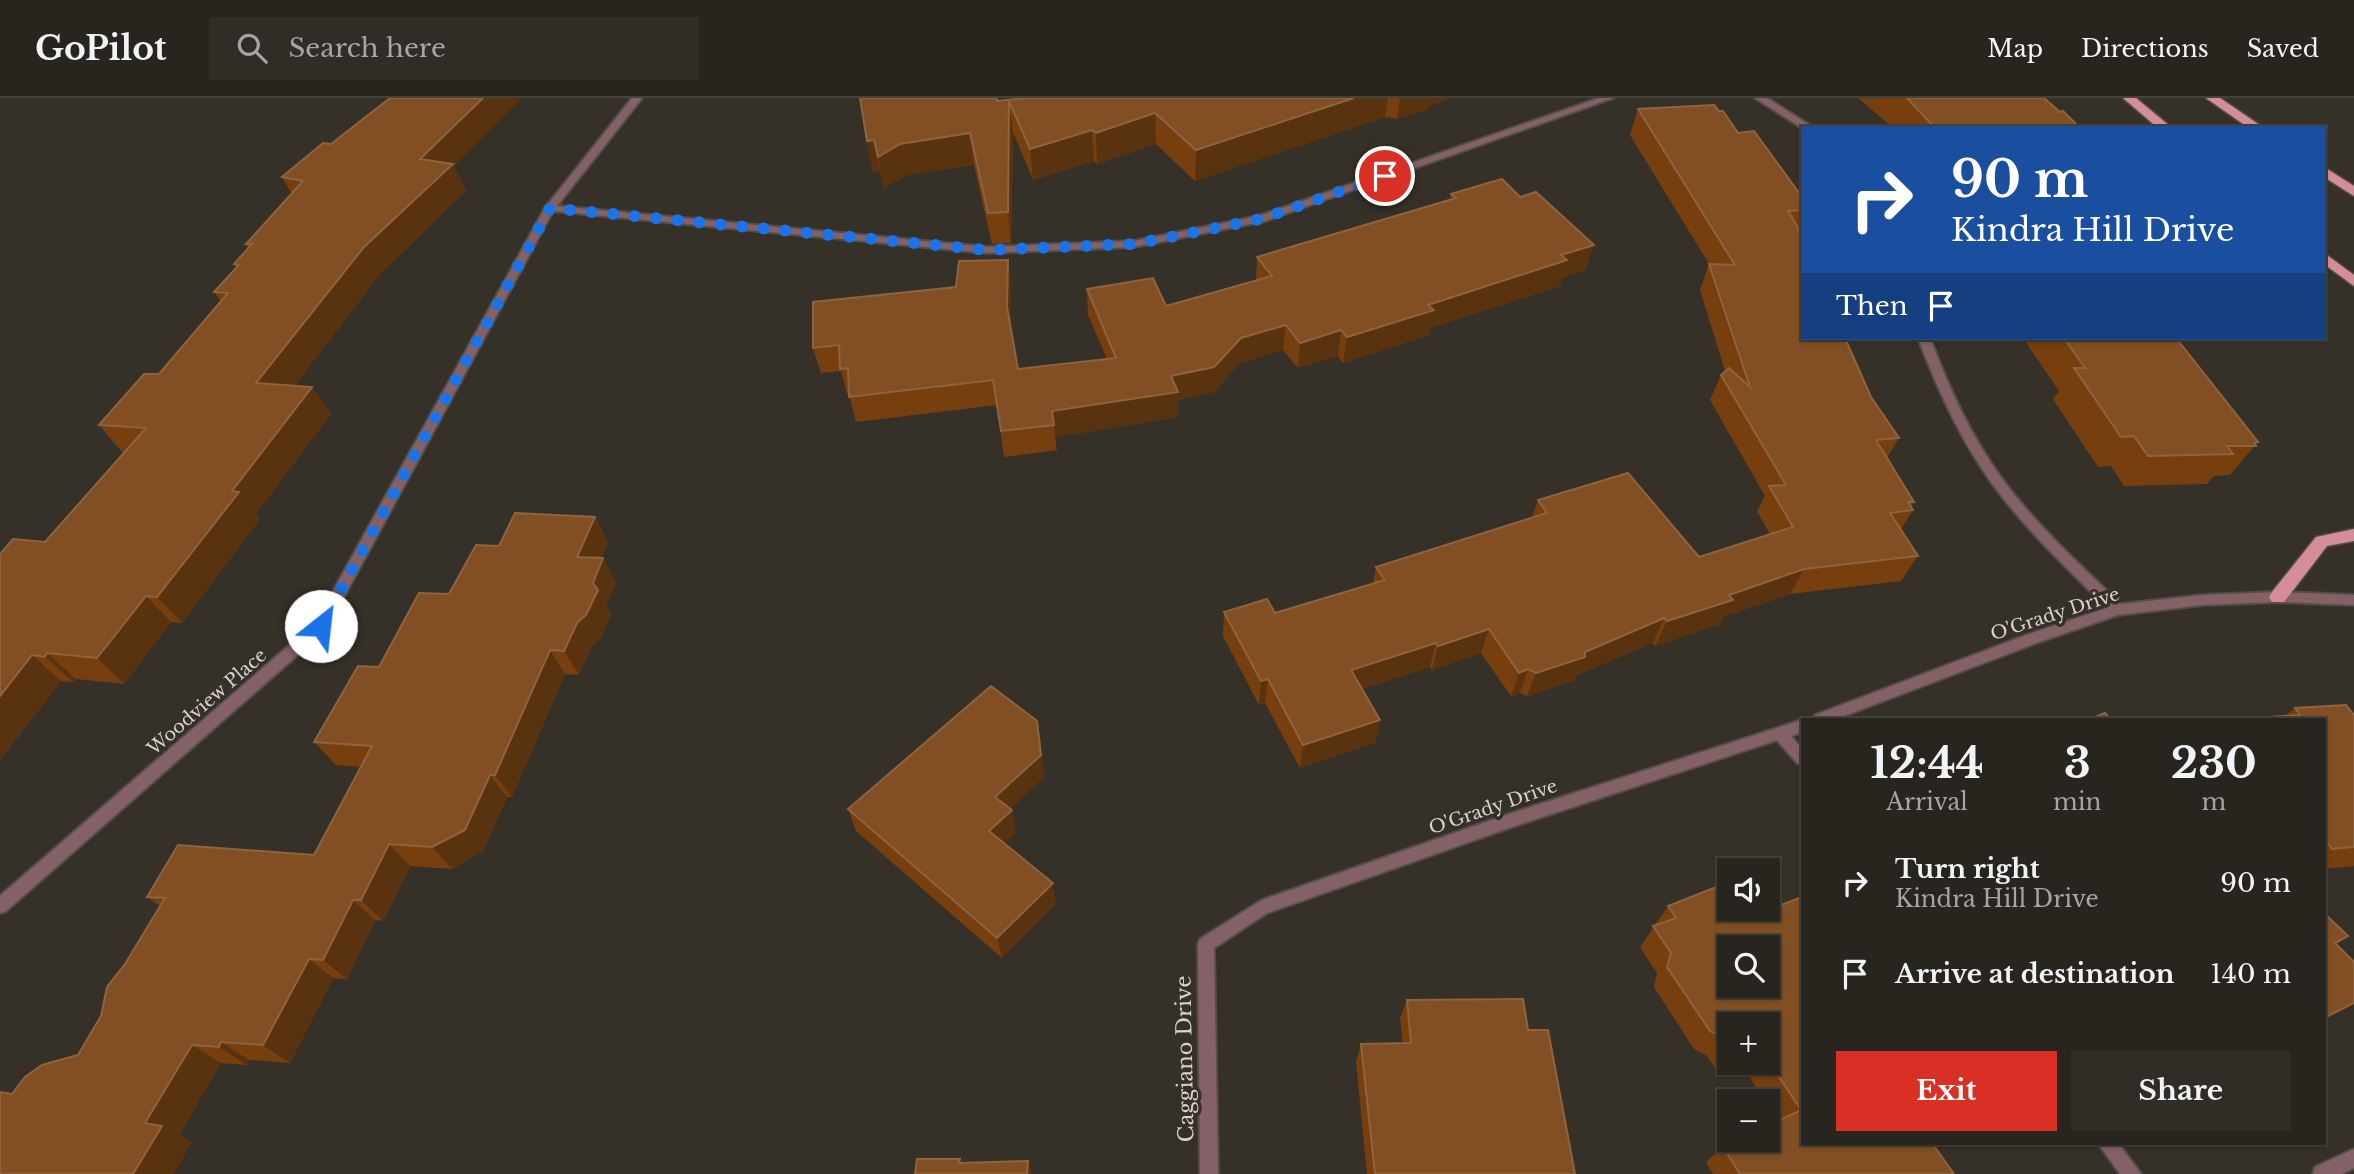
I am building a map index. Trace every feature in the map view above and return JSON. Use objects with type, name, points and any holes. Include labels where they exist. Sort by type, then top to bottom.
[{"type":"main road","points":[[2129,98],[2164,126]]},
{"type":"main road","points":[[2212,98],[2255,126]]},
{"type":"main road","points":[[2326,172],[2354,191]]},
{"type":"main road","points":[[2326,259],[2354,282]]},
{"type":"main road","points":[[2278,597],[2322,541],[2354,536]]},
{"type":"street","name":"Woodview Place","points":[[0,906],[321,626],[550,208],[637,98]]},
{"type":"street","points":[[550,208],[987,250],[1135,244],[1261,219],[1608,98]]},
{"type":"street","points":[[1760,98],[1806,126]]},
{"type":"street","points":[[1925,340],[1956,417],[1986,466],[2032,522],[2118,610]]},
{"type":"street","name":"O'Grady Drive","points":[[1823,718],[2034,638],[2118,610],[2203,600],[2278,597],[2354,600]]},
{"type":"street","name":"O'Grady Drive","points":[[1206,944],[1262,907],[1509,821],[1801,726]]},
{"type":"street","points":[[1781,734],[1801,758]]},
{"type":"street","name":"Caggiano Drive","points":[[1206,944],[1209,1174]]},
{"type":"street","points":[[2109,1145],[2132,1174]]},
{"type":"street","points":[[2322,1174],[2354,1158]]},
{"type":"building","points":[[390,98],[483,98],[420,159],[453,164],[364,247],[256,383],[312,387],[232,491],[239,492],[157,597],[146,596],[97,658],[47,653],[45,657],[32,655],[0,696],[0,554],[13,539],[45,542],[146,428],[99,425],[144,374],[159,374],[228,293],[214,292],[239,265],[234,264],[252,244],[246,244],[303,181],[282,177],[323,143],[331,144]]},
{"type":"building","points":[[860,98],[997,98],[997,101],[1025,98],[1354,98],[1196,150],[1155,113],[1096,133],[1092,130],[1030,149],[1009,101],[1008,212],[988,213],[970,133],[900,144],[878,157],[874,140],[867,141]]},
{"type":"building","points":[[1907,98],[2044,98],[2078,126],[1933,126]]},
{"type":"building","points":[[1714,105],[1719,111],[1723,111],[1738,133],[1754,131],[1801,196],[1801,210],[1788,211],[1801,236],[1801,340],[1846,340],[1871,397],[1899,438],[1876,440],[1914,502],[1908,502],[1913,510],[1890,513],[1918,556],[1804,569],[1729,595],[1733,600],[1667,621],[1664,618],[1585,652],[1585,657],[1536,673],[1528,669],[1519,673],[1489,629],[1438,646],[1436,643],[1351,670],[1380,720],[1303,745],[1268,679],[1261,681],[1224,612],[1267,599],[1275,613],[1385,580],[1376,567],[1547,513],[1538,500],[1628,473],[1699,557],[1793,527],[1769,486],[1786,485],[1721,375],[1729,368],[1750,387],[1709,264],[1735,265],[1638,109]]},
{"type":"building","points":[[1502,179],[1520,197],[1536,192],[1594,245],[1561,255],[1567,260],[1428,305],[1434,310],[1347,337],[1341,330],[1300,343],[1286,325],[1241,338],[1214,367],[1171,376],[1178,392],[1052,411],[1054,425],[1001,431],[993,380],[849,397],[848,368],[840,369],[839,345],[813,348],[813,302],[956,287],[959,261],[1008,260],[1007,307],[1018,369],[1116,358],[1087,289],[1153,278],[1166,306],[1272,276],[1257,257],[1456,198],[1451,194]]},
{"type":"building","points":[[2065,340],[2178,340],[2258,442],[2254,443],[2256,446],[2227,446],[2233,454],[2148,456],[2134,436],[2121,437],[2074,368],[2085,368]]},
{"type":"building","points":[[515,513],[595,517],[577,557],[603,558],[593,583],[598,590],[586,615],[577,623],[564,651],[550,650],[495,775],[490,775],[465,830],[432,847],[389,844],[361,900],[353,900],[323,960],[309,959],[263,1045],[221,1042],[219,1047],[192,1045],[145,1123],[162,1126],[133,1174],[0,1174],[0,1092],[12,1094],[25,1077],[42,1065],[78,1055],[101,1016],[107,987],[125,964],[165,898],[147,897],[178,845],[314,855],[372,746],[314,742],[358,666],[379,667],[419,593],[449,594],[476,545],[499,546]]},
{"type":"building","points":[[991,686],[1037,721],[1041,755],[995,797],[1012,810],[989,831],[1053,883],[997,938],[848,809]]},
{"type":"building","points":[[2346,705],[2354,715],[2354,847],[2332,849],[2326,841],[2326,718],[2251,718],[2300,715],[2295,708]]},
{"type":"building","points":[[2105,713],[2110,718],[2092,718]]},
{"type":"building","points":[[1717,887],[1717,921],[1780,921],[1780,905],[1801,897],[1801,1110],[1778,1075],[1780,1012],[1717,1012],[1717,1034],[1710,1031],[1667,967],[1671,953],[1653,926],[1676,918],[1668,906]]},
{"type":"building","points":[[2326,915],[2348,936],[2335,943],[2354,962],[2354,1003],[2326,1017]]},
{"type":"building","points":[[1523,999],[1528,1030],[1548,1030],[1575,1174],[1375,1174],[1361,1044],[1411,1043],[1407,1000]]},
{"type":"building","points":[[1801,1110],[1801,1145],[1933,1145],[1954,1174],[1740,1174],[1726,1152],[1780,1152],[1780,1120]]},
{"type":"building","points":[[917,1159],[960,1159],[959,1163],[1028,1161],[1027,1174],[915,1174]]},
{"type":"route","points":[[321,626],[550,208],[987,250],[1135,244],[1261,219],[1385,176]]}]
